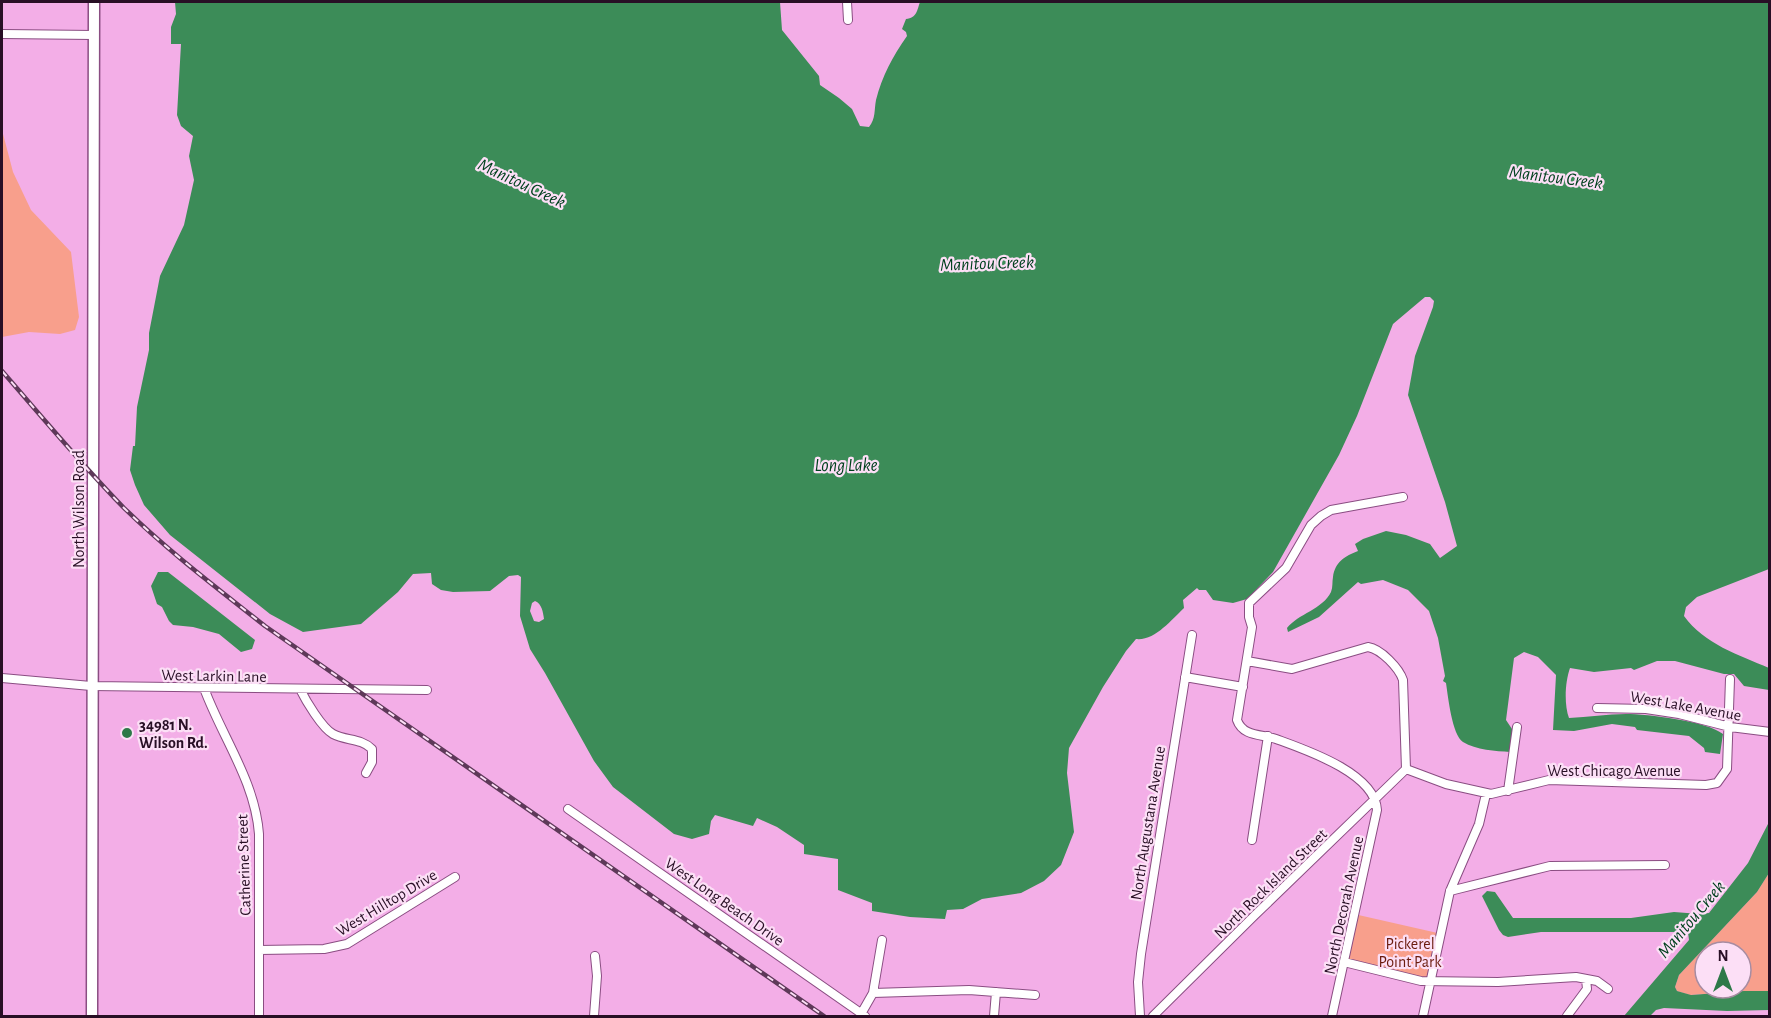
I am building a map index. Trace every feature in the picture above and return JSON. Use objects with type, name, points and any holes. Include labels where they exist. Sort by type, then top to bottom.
[{"type":"street","name":"North Wilson Road","points":[[92,1017],[94,2]]},
{"type":"street","points":[[847,2],[848,20]]},
{"type":"street","points":[[2,34],[94,35]]},
{"type":"street","points":[[1376,799],[1367,788],[1333,762],[1268,736],[1251,733],[1239,726],[1237,720],[1252,627],[1249,603],[1286,568],[1315,520],[1331,510],[1403,497]]},
{"type":"street","name":"North Augustana Avenue","points":[[1140,1017],[1138,982],[1141,954],[1192,635]]},
{"type":"street","points":[[1247,661],[1292,669],[1368,647],[1378,650],[1401,674],[1403,680],[1406,770]]},
{"type":"street","points":[[1185,676],[1243,687]]},
{"type":"street","name":"West Larkin Lane","points":[[2,678],[92,686],[427,690]]},
{"type":"street","points":[[1730,679],[1730,727]]},
{"type":"street","name":"Catherine Street","points":[[204,688],[248,786],[257,813],[259,1017]]},
{"type":"street","points":[[300,689],[328,731],[340,737],[363,742],[372,749],[372,762],[366,773]]},
{"type":"street","name":"West Lake Avenue","points":[[1597,708],[1646,709],[1730,727],[1770,732]]},
{"type":"street","points":[[1508,791],[1517,727]]},
{"type":"street","name":"West Chicago Avenue","points":[[1406,770],[1446,784],[1486,794],[1508,791],[1549,780],[1706,785],[1717,783],[1727,770],[1730,727]]},
{"type":"street","points":[[1252,840],[1268,736]]},
{"type":"street","name":"North Rock Island Street","points":[[1153,1017],[1254,915],[1406,770]]},
{"type":"street","points":[[1423,1017],[1450,891],[1479,824],[1486,794]]},
{"type":"street","name":"North Decorah Avenue","points":[[1332,1017],[1377,810],[1376,799]]},
{"type":"street","name":"West Long Beach Drive","points":[[568,809],[863,1015]]},
{"type":"street","points":[[1450,891],[1525,870],[1550,866],[1665,865]]},
{"type":"street","name":"West Hilltop Drive","points":[[259,950],[324,949],[347,944],[455,877]]},
{"type":"street","points":[[863,1015],[873,993],[882,940]]},
{"type":"street","points":[[594,1017],[597,976],[595,956]]},
{"type":"street","points":[[1344,962],[1421,981],[1498,982],[1566,977],[1600,982],[1608,989]]},
{"type":"street","points":[[1567,1017],[1587,989],[1586,979]]},
{"type":"street","points":[[873,993],[919,990],[1035,995]]},
{"type":"street","points":[[994,1017],[996,992]]},
{"type":"green space","points":[[2,130],[13,172],[31,210],[71,252],[79,317],[75,330],[60,334],[29,332],[2,337]]},
{"type":"green space","points":[[1769,873],[1769,991],[1753,991],[1753,940],[1712,940],[1757,892]]},
{"type":"green space","name":"Pickerel Point Park","points":[[1354,914],[1442,934],[1431,981],[1344,962]]},
{"type":"green space","points":[[1693,960],[1693,995],[1677,991],[1675,987],[1679,975]]},
{"type":"water","name":"Long Lake","points":[[175,2],[780,2],[782,30],[819,76],[820,85],[852,109],[860,126],[869,127],[874,117],[878,91],[885,74],[907,36],[902,29],[906,19],[914,15],[920,2],[1769,2],[1769,569],[1697,597],[1686,607],[1684,616],[1692,626],[1712,641],[1769,668],[1769,690],[1744,686],[1734,674],[1724,674],[1675,661],[1657,661],[1634,670],[1631,668],[1594,672],[1570,668],[1566,693],[1569,718],[1612,714],[1648,715],[1704,725],[1723,734],[1720,754],[1705,752],[1704,748],[1689,736],[1637,730],[1635,727],[1612,724],[1574,731],[1553,730],[1556,675],[1538,657],[1524,652],[1514,658],[1506,720],[1514,732],[1510,752],[1492,751],[1468,745],[1459,738],[1451,715],[1446,683],[1443,681],[1445,676],[1438,638],[1429,611],[1408,590],[1383,580],[1361,584],[1358,582],[1319,617],[1288,632],[1287,628],[1292,623],[1327,598],[1332,590],[1336,567],[1345,557],[1358,551],[1355,544],[1363,539],[1386,531],[1406,535],[1430,544],[1440,558],[1457,546],[1445,502],[1408,395],[1415,356],[1433,307],[1434,301],[1430,297],[1425,297],[1393,324],[1339,455],[1273,572],[1247,599],[1233,603],[1213,600],[1206,590],[1197,588],[1183,600],[1184,608],[1168,624],[1150,637],[1136,639],[1126,651],[1069,748],[1067,773],[1074,832],[1061,865],[1044,881],[1021,893],[982,899],[963,909],[947,910],[945,919],[910,917],[872,911],[872,903],[838,890],[838,859],[804,854],[804,845],[777,827],[757,818],[753,826],[715,815],[711,821],[709,834],[692,839],[674,834],[613,787],[594,761],[530,649],[520,616],[521,577],[518,575],[509,576],[490,591],[453,592],[441,590],[432,584],[431,573],[413,574],[398,592],[361,624],[303,632],[270,614],[170,535],[144,505],[130,470],[133,446],[135,446],[137,407],[149,350],[149,333],[160,276],[184,225],[194,180],[189,156],[193,136],[181,126],[177,115],[181,44],[171,44],[171,27],[176,14]],"holes":[[[535,601],[542,608],[544,619],[539,622],[534,621],[530,611]]]},
{"type":"water","points":[[158,572],[168,572],[255,640],[252,649],[241,652],[219,634],[193,627],[173,625],[162,607],[157,604],[151,586]]},
{"type":"water","name":"Manitou Creek","points":[[1769,822],[1769,873],[1757,892],[1712,940],[1693,940],[1693,960],[1679,975],[1675,987],[1677,991],[1693,995],[1693,1000],[1753,1000],[1753,991],[1769,991],[1769,1010],[1664,1008],[1656,1010],[1650,1016],[1624,1016],[1689,940],[1688,932],[1541,932],[1508,937],[1499,930],[1482,896],[1487,891],[1495,892],[1513,918],[1631,918],[1674,912],[1709,913],[1748,863]]},
{"type":"railway","points":[[2,371],[124,508],[175,554],[265,626],[824,1016]]},
{"type":"place","name":"34981 N. Wilson Rd.","points":[[127,733]]}]
